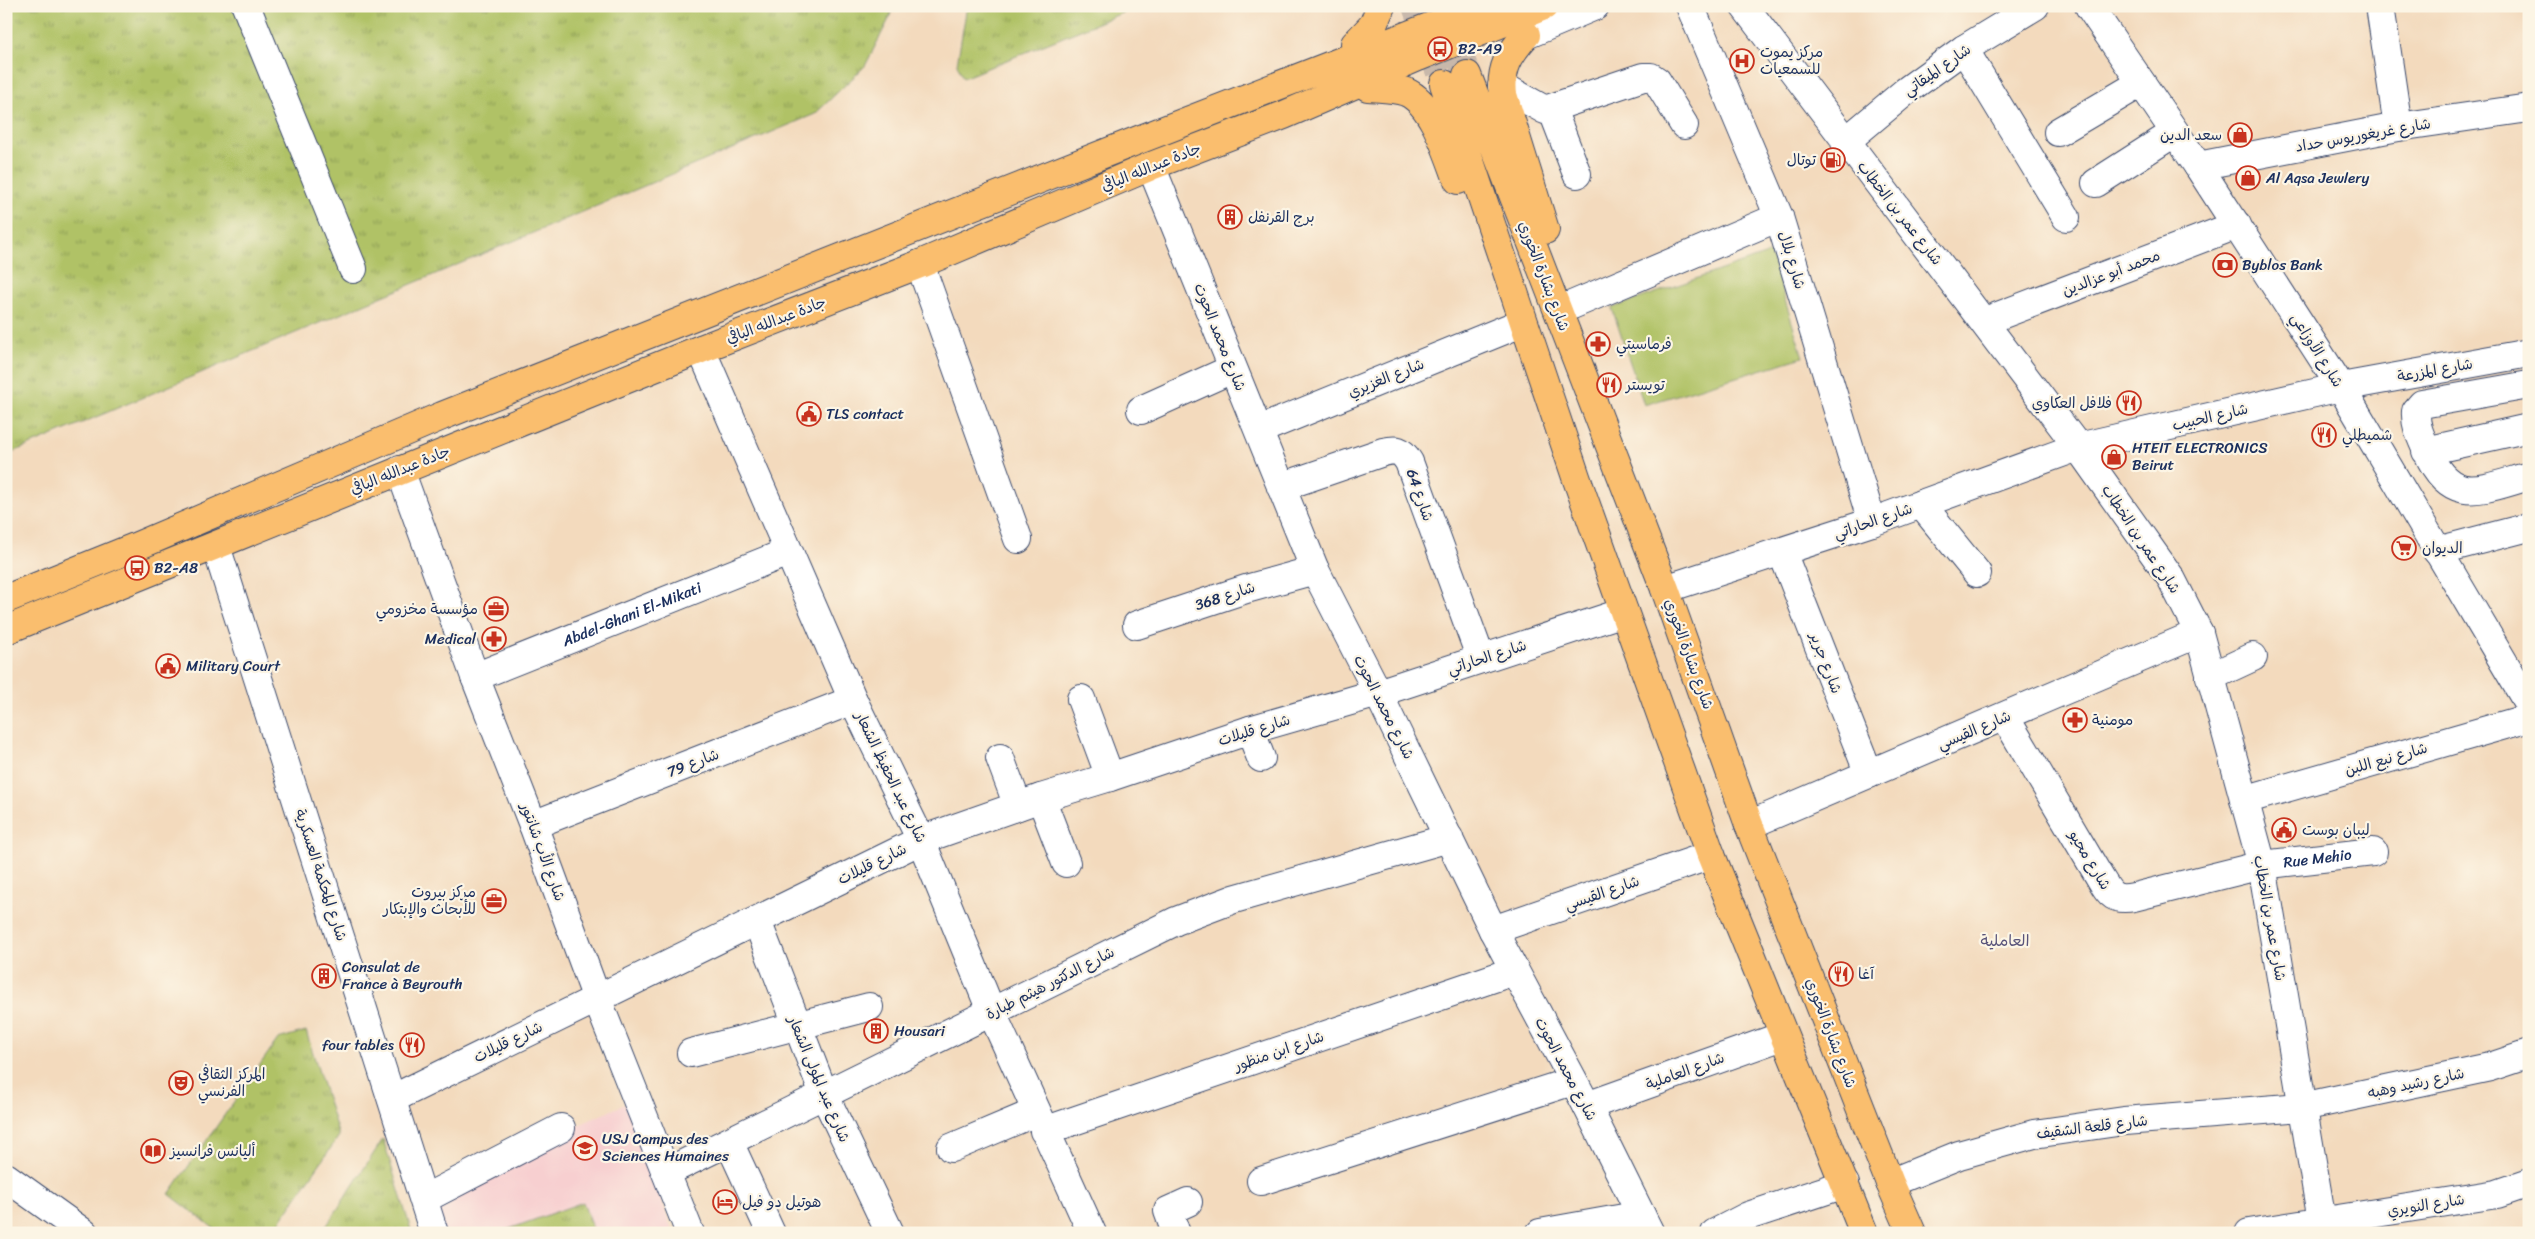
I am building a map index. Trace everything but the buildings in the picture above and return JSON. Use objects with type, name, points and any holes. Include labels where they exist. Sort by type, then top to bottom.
[{"type":"main road","points":[[1356,44],[1373,25],[1380,6]]},
{"type":"main road","points":[[1141,139],[1356,44],[1450,6]]},
{"type":"main road","name":"جادة عبدالله اليافي","points":[[135,548],[442,416],[1141,139],[1483,6]]},
{"type":"main road","name":"جادة عبدالله اليافي","points":[[6,630],[147,575],[400,470],[701,349],[920,264],[1151,166],[1284,115],[1418,57],[1544,6]]},
{"type":"main road","points":[[1284,115],[1526,35]]},
{"type":"main road","points":[[1526,35],[1510,53],[1505,63],[1502,86],[1542,221],[1608,413],[1624,481]]},
{"type":"main road","name":"شارع بشارة الخوري","points":[[1864,1233],[1846,1184],[1783,1036],[1711,856],[1576,477],[1455,80],[1624,481],[1665,589],[1749,825],[1890,1183],[1912,1233]]},
{"type":"main road","points":[[1368,87],[1405,92],[1421,101],[1430,114],[1453,165],[1557,445],[1576,477]]},
{"type":"main road","points":[[6,579],[135,548]]},
{"type":"main road","points":[[6,599],[135,548]]},
{"type":"main road","points":[[6,647],[147,575]]},
{"type":"street","points":[[246,6],[353,269]]},
{"type":"street","points":[[1526,35],[1595,6]]},
{"type":"street","name":"شارع بلال","points":[[1690,6],[1779,217],[1872,522]]},
{"type":"street","name":"شارع عمر بن الخطاب","points":[[1744,6],[1845,142],[1985,321],[2078,447],[2171,578],[2199,633],[2262,866],[2324,1227]]},
{"type":"street","name":"شارع الميقاتي","points":[[1845,142],[1906,91],[1964,49],[2035,6]]},
{"type":"street","name":"شارع الأوزاعي","points":[[2089,6],[2198,166],[2341,387],[2400,490],[2529,705]]},
{"type":"street","points":[[2380,6],[2398,127]]},
{"type":"street","points":[[1964,49],[2066,217]]},
{"type":"street","points":[[1502,86],[1546,110],[1643,77],[1652,78],[1657,81],[1684,125]]},
{"type":"street","points":[[2058,132],[2140,83]]},
{"type":"street","name":"شارع غريغوريوس حداد","points":[[2198,166],[2398,127],[2529,108]]},
{"type":"street","points":[[1552,109],[1577,174]]},
{"type":"street","points":[[2096,183],[2174,133]]},
{"type":"street","name":"شارع محمد الحوت","points":[[1151,166],[1315,570],[1378,693],[1492,930],[1587,1106],[1645,1224]]},
{"type":"street","points":[[1572,305],[1779,217]]},
{"type":"street","name":"محمد أبو عزالدين","points":[[1985,321],[2236,225]]},
{"type":"street","points":[[920,264],[1018,539]]},
{"type":"street","name":"شارع الغزيري","points":[[1259,430],[1514,326]]},
{"type":"street","name":"شارع عبد الحفيظ الشعار","points":[[701,349],[854,700],[921,840],[992,1013],[1040,1122],[1092,1233]]},
{"type":"street","name":"شارع المزرعة","points":[[2341,387],[2529,353]]},
{"type":"street","points":[[1141,410],[1232,369]]},
{"type":"street","points":[[2529,385],[2422,404],[2416,411],[2415,424],[2430,458],[2448,483],[2462,490],[2480,490],[2529,476]]},
{"type":"street","name":"شارع الحبيب","points":[[2078,447],[2341,387]]},
{"type":"street","points":[[2400,490],[2430,458],[2529,428]]},
{"type":"street","name":"شارع الحاراتي","points":[[1665,589],[1872,522],[2078,447]]},
{"type":"street","name":"شارع 64","points":[[1281,487],[1383,452],[1397,449],[1402,451],[1408,462],[1481,659]]},
{"type":"street","name":"شارع الأب شانتور","points":[[400,470],[475,677],[533,825],[597,999],[690,1233]]},
{"type":"street","points":[[1921,504],[1977,573]]},
{"type":"street","points":[[2437,551],[2529,527]]},
{"type":"street","name":"شارع المحكمة العسكرية","points":[[216,546],[434,1233]]},
{"type":"street","name":"Abdel-Ghani El-Mikati","points":[[475,677],[788,552]]},
{"type":"street","name":"شارع جرير","points":[[1782,552],[1869,774]]},
{"type":"street","name":"شارع 368","points":[[1137,625],[1246,589],[1315,570]]},
{"type":"street","name":"شارع الحاراتي","points":[[1378,693],[1624,612]]},
{"type":"street","name":"شارع القيسي","points":[[1749,825],[2199,633]]},
{"type":"street","points":[[2210,677],[2253,657]]},
{"type":"street","name":"شارع قليلات","points":[[392,1100],[921,840],[1029,802],[1110,778],[1250,730],[1378,693]]},
{"type":"street","points":[[1081,699],[1110,778]]},
{"type":"street","name":"شارع 79","points":[[533,825],[854,700]]},
{"type":"street","name":"شارع محيو","points":[[2005,717],[2099,876],[2115,898],[2120,900],[2134,897],[2262,866]]},
{"type":"street","name":"شارع نبع اللبن","points":[[2244,800],[2529,718]]},
{"type":"street","points":[[1250,730],[1261,758]]},
{"type":"street","points":[[1000,758],[1066,864]]},
{"type":"street","name":"شارع الدكتور هيثم طبارة","points":[[667,1172],[1176,921],[1234,899],[1449,838]]},
{"type":"street","name":"Rue Mehio","points":[[2262,866],[2373,852]]},
{"type":"street","name":"شارع القيسي","points":[[1492,930],[1711,856]]},
{"type":"street","name":"شارع عبد المولى الشعار","points":[[758,921],[796,1027],[824,1094],[890,1233]]},
{"type":"street","name":"شارع ابن منظور","points":[[951,1148],[1040,1122],[1514,971]]},
{"type":"street","points":[[691,1053],[869,1007]]},
{"type":"street","name":"شارع العاملية","points":[[1587,1106],[1783,1036]]},
{"type":"street","name":"شارع رشيد وهبه","points":[[2302,1107],[2490,1067],[2529,1054]]},
{"type":"street","points":[[1262,1181],[1573,1081]]},
{"type":"street","name":"شارع قلعة الشقيف","points":[[1890,1183],[1959,1155],[2034,1134],[2124,1121],[2302,1107]]},
{"type":"street","points":[[424,1199],[561,1128]]},
{"type":"street","points":[[729,1142],[771,1233]]},
{"type":"street","points":[[6,1177],[84,1233]]},
{"type":"street","name":"شارع النويري","points":[[2249,1233],[2324,1227],[2497,1194],[2529,1183]]},
{"type":"street","points":[[1715,1233],[1748,1216],[1846,1184]]},
{"type":"street","points":[[1176,1233],[1168,1211],[1188,1202]]},
{"type":"street","points":[[1540,1233],[1645,1224]]},
{"type":"shaded area","name":"USJ Campus des Sciences Humaines","points":[[627,1103],[673,1233],[443,1233],[430,1193]]},
{"type":"green space","points":[[6,6],[892,6],[890,17],[865,66],[815,114],[6,455]]},
{"type":"green space","points":[[967,6],[1139,6],[963,78],[957,64]]},
{"type":"green space","points":[[1770,253],[1803,357],[1644,405],[1612,308]]},
{"type":"green space","points":[[306,1031],[339,1136],[272,1233],[220,1233],[169,1194],[278,1039]]},
{"type":"green space","points":[[383,1139],[412,1233],[322,1233]]},
{"type":"green space","points":[[583,1202],[594,1233],[498,1233]]},
{"type":"tunnel","points":[[1416,6],[1444,84]]},
{"type":"tunnel","points":[[1441,6],[1467,75]]},
{"type":"place","name":"B2-A9","points":[[1440,49]]},
{"type":"place","name":"مركز يموت للسمعيات","points":[[1742,61]]},
{"type":"place","name":"سعد الدين","points":[[2240,135]]},
{"type":"place","name":"توتال","points":[[1833,160]]},
{"type":"place","name":"Al Aqsa Jewlery","points":[[2248,178]]},
{"type":"place","name":"برج القرنفل","points":[[1230,217]]},
{"type":"place","name":"Byblos Bank","points":[[2225,265]]},
{"type":"place","name":"فرماسيتي","points":[[1598,344]]},
{"type":"place","name":"تويستر","points":[[1609,385]]},
{"type":"place","name":"فلافل العكاوي","points":[[2129,403]]},
{"type":"place","name":"TLS contact","points":[[809,414]]},
{"type":"place","name":"شميطلي","points":[[2324,435]]},
{"type":"place","name":"HTEIT ELECTRONICS Beirut","points":[[2114,457]]},
{"type":"place","name":"الديوان","points":[[2404,548]]},
{"type":"place","name":"B2-A8","points":[[137,568]]},
{"type":"place","name":"مؤسسة مخزومي","points":[[496,609]]},
{"type":"place","name":"Medical","points":[[494,639]]},
{"type":"place","name":"Military Court","points":[[168,666]]},
{"type":"place","name":"مومنية","points":[[2075,720]]},
{"type":"place","name":"ليبان بوست","points":[[2284,830]]},
{"type":"place","name":"مركز بيروت للأبحاث والإبتكار","points":[[494,901]]},
{"type":"place","name":"آغا","points":[[1841,974]]},
{"type":"place","name":"Consulat de France à Beyrouth","points":[[324,976]]},
{"type":"place","name":"Housari","points":[[876,1031]]},
{"type":"place","name":"four tables","points":[[412,1045]]},
{"type":"place","name":"المركز الثقافي الفرنسي","points":[[181,1083]]},
{"type":"place","name":"USJ Campus des Sciences Humaines","points":[[585,1148]]},
{"type":"place","name":"أليانس فرانسيز","points":[[153,1151]]},
{"type":"place","name":"هوتيل دو فيل","points":[[725,1202]]},
{"type":"district","name":"العاملية","points":[[2005,940]]}]
